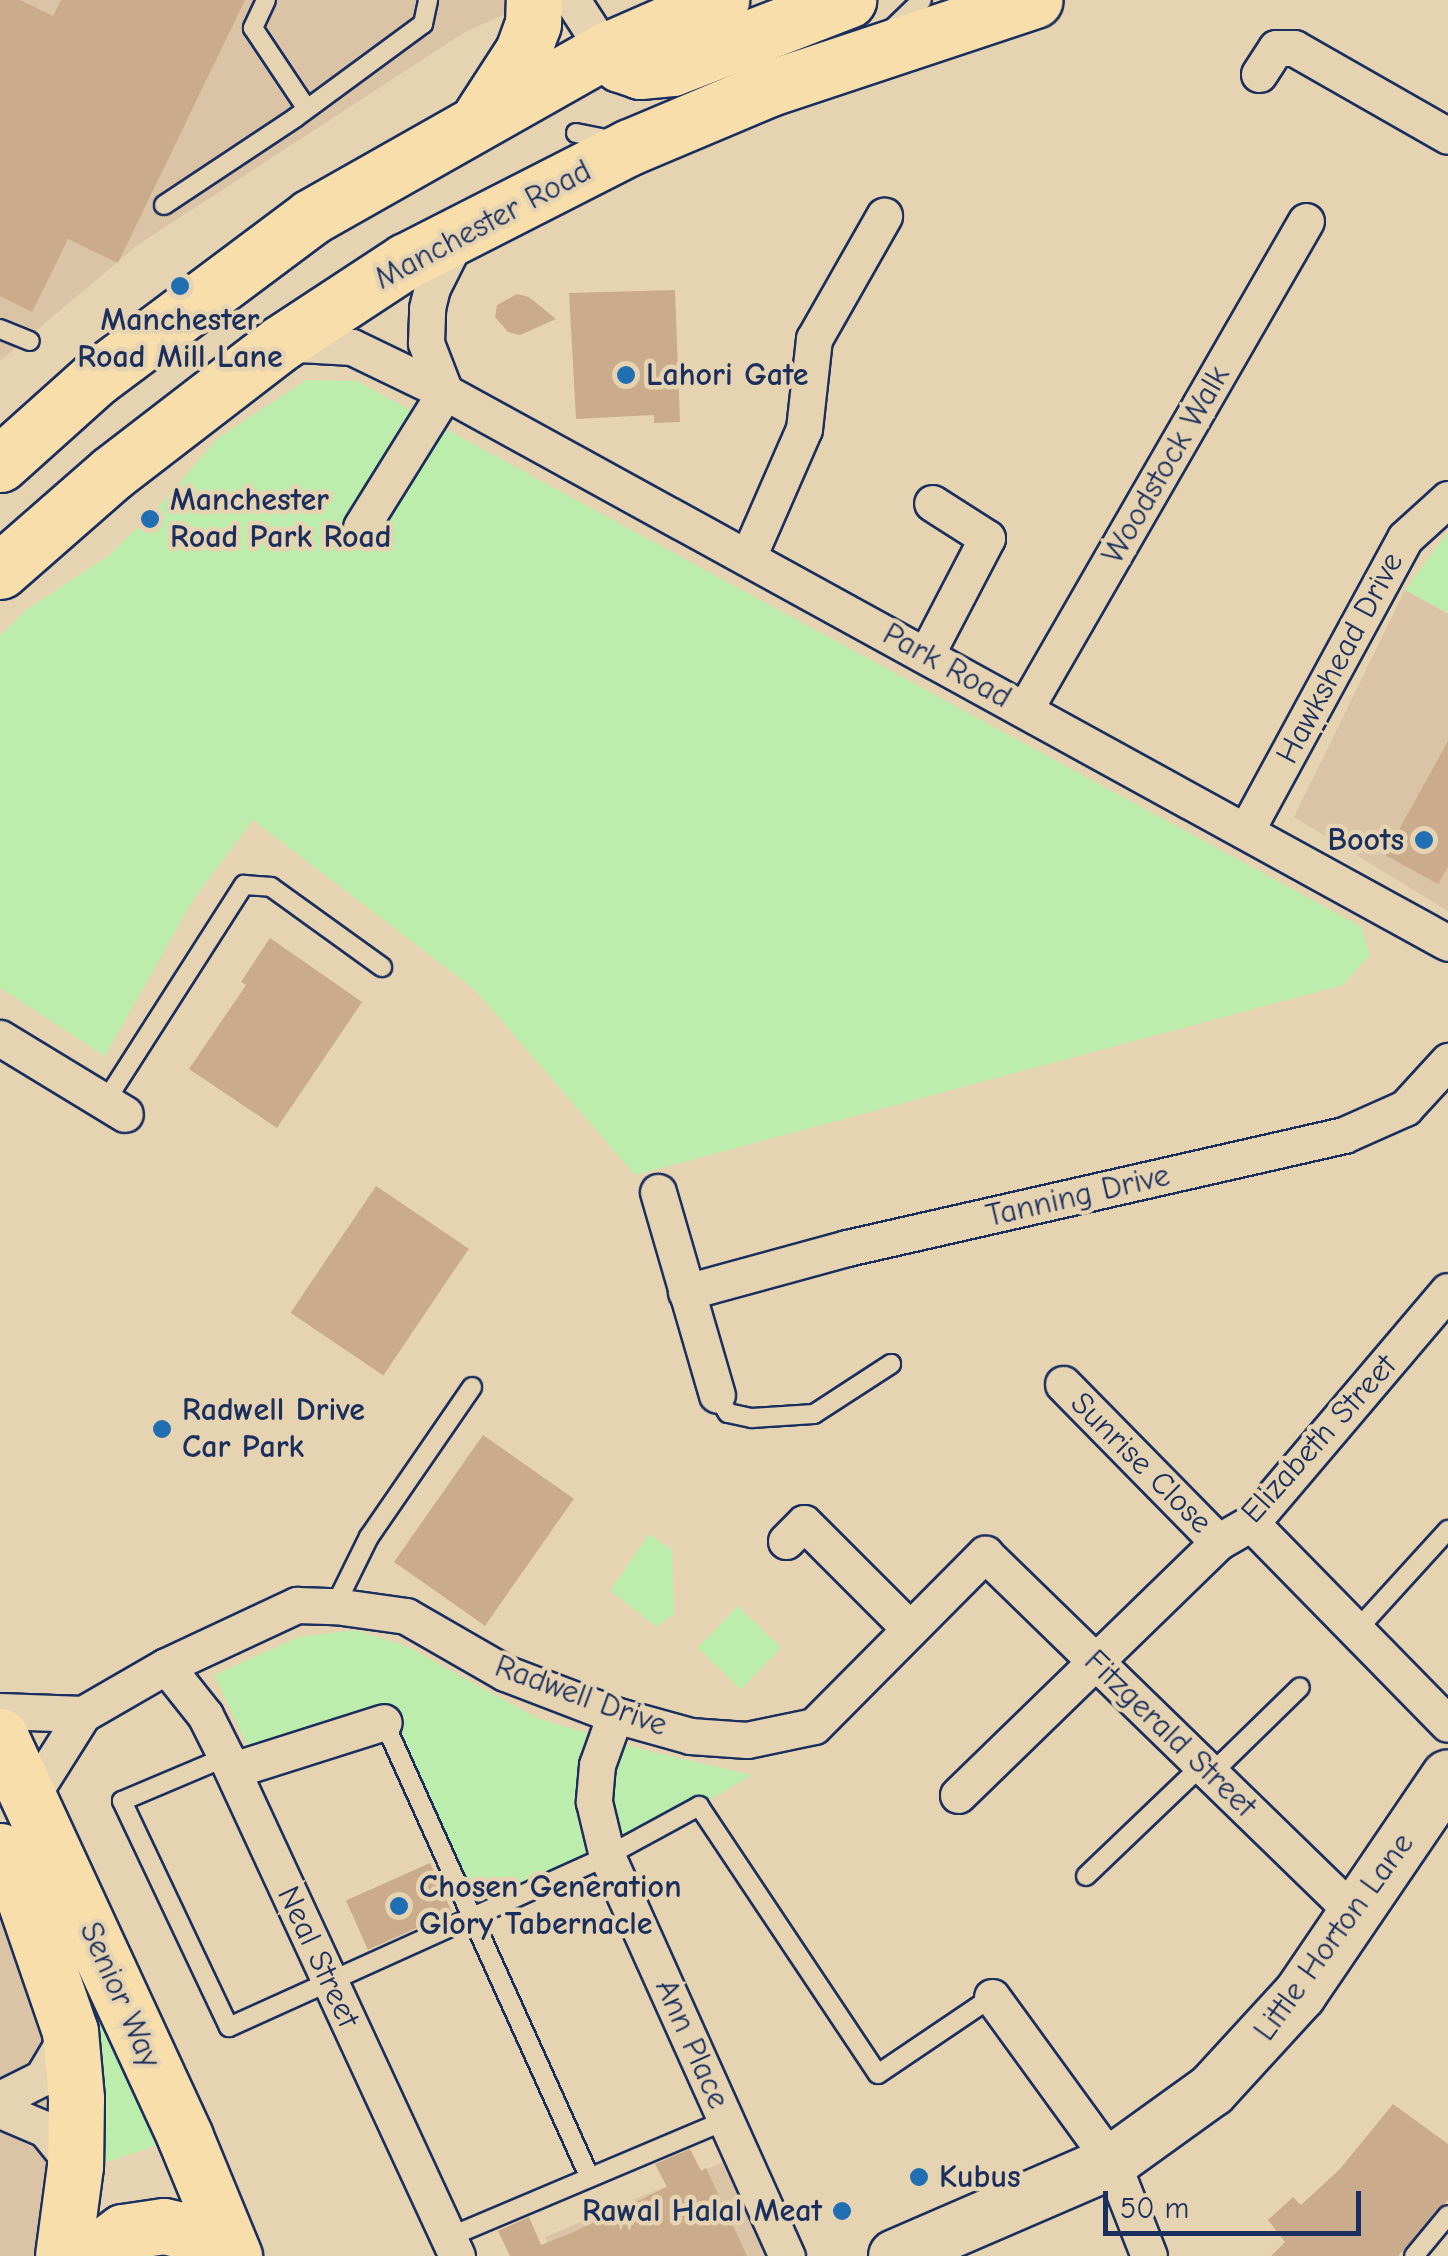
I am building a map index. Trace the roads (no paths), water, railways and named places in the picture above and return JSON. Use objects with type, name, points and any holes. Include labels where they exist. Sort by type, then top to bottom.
[{"type":"main road","points":[[479,118],[523,51],[532,24],[534,0]]},
{"type":"main road","points":[[0,464],[96,378],[311,217],[479,118],[605,50],[722,0]]},
{"type":"main road","points":[[605,50],[620,64],[640,71],[672,68],[848,0]]},
{"type":"main road","name":"Manchester Road","points":[[0,571],[112,473],[281,343],[406,261],[630,147],[800,75],[1034,0]]},
{"type":"main road","points":[[605,50],[625,110],[630,147]]},
{"type":"main road","name":"Senior Way","points":[[0,1736],[185,2137],[231,2256]]},
{"type":"main road","name":"Senior Way","points":[[0,1851],[21,1889],[70,2030],[75,2166],[63,2256]]},
{"type":"main road","name":"Senior Way","points":[[92,2256],[123,2232],[164,2226],[194,2233],[231,2256]]},
{"type":"street","points":[[572,0],[605,50]]},
{"type":"street","points":[[1259,74],[1276,48],[1294,48],[1448,136]]},
{"type":"street","points":[[748,557],[804,429],[814,338],[884,216]]},
{"type":"street","name":"Woodstock Walk","points":[[1026,709],[1306,221]]},
{"type":"street","points":[[360,526],[444,392],[426,343],[428,308],[432,288],[459,233]]},
{"type":"street","name":"Park Road","points":[[281,343],[352,347],[444,392],[1247,829],[1448,944]]},
{"type":"street","name":"Hawkshead Drive","points":[[1247,829],[1405,538],[1448,498]]},
{"type":"street","points":[[926,655],[987,538],[932,503]]},
{"type":"street","points":[[0,1038],[115,1108]]},
{"type":"street","name":"Tanning Drive","points":[[686,1292],[847,1248],[1344,1135],[1405,1108],[1448,1061]]},
{"type":"street","points":[[658,1192],[717,1395]]},
{"type":"street","name":"Elizabeth Street","points":[[958,1795],[1218,1542],[1251,1523],[1448,1291]]},
{"type":"street","name":"Sunrise Close","points":[[1063,1384],[1218,1542]]},
{"type":"street","points":[[786,1541],[804,1523],[910,1629]]},
{"type":"street","points":[[1251,1523],[1448,1724]]},
{"type":"street","name":"Radwell Drive","points":[[30,1798],[83,1714],[166,1666],[296,1606],[335,1606],[406,1616],[506,1673],[615,1715],[690,1736],[747,1740],[814,1726],[985,1554]]},
{"type":"street","name":"Fitzgerald Street","points":[[985,1554],[1354,1913]]},
{"type":"street","name":"Neal Street","points":[[166,1666],[205,1715],[229,1763],[452,2247]]},
{"type":"street","points":[[0,1711],[83,1714]]},
{"type":"street","name":"Ann Place","points":[[615,1715],[597,1764],[594,1802],[607,1856],[787,2256]]},
{"type":"street","points":[[229,1763],[384,1722]]},
{"type":"street","name":"Little Horton Lane","points":[[895,2256],[1112,2162],[1212,2090],[1255,2048],[1300,1994],[1448,1776]]},
{"type":"street","points":[[992,1997],[1112,2162],[1149,2256]]},
{"type":"street","points":[[0,2099],[42,2078],[70,2030]]},
{"type":"street","points":[[0,2110],[45,2129],[75,2166]]},
{"type":"lane","points":[[266,0],[253,28],[307,109]]},
{"type":"lane","points":[[164,205],[424,24],[428,0]]},
{"type":"lane","points":[[868,53],[922,0]]},
{"type":"lane","points":[[576,133],[606,137],[630,147]]},
{"type":"lane","points":[[0,329],[30,340]]},
{"type":"lane","points":[[115,1108],[244,884],[271,887],[382,967]]},
{"type":"lane","points":[[717,1395],[728,1413],[752,1418],[814,1414],[891,1364]]},
{"type":"lane","points":[[335,1606],[369,1537],[472,1386]]},
{"type":"lane","points":[[1356,1631],[1448,1530]]},
{"type":"lane","points":[[1086,1876],[1300,1687]]},
{"type":"lane","points":[[384,1722],[589,2178]]},
{"type":"lane","points":[[229,1763],[122,1801],[229,2026],[607,1856],[700,1806],[878,2074],[992,1997]]},
{"type":"lane","points":[[452,2247],[589,2178],[726,2120]]},
{"type":"lane","points":[[1414,2256],[1448,2215]]},
{"type":"place","name":"Manchester Road Mill Lane","points":[[180,286]]},
{"type":"place","name":"Lahori Gate","points":[[626,375]]},
{"type":"place","name":"Manchester Road Park Road","points":[[150,519]]},
{"type":"place","name":"Boots","points":[[1424,840]]},
{"type":"place","name":"Radwell Drive Car Park","points":[[162,1429]]},
{"type":"place","name":"Chosen Generation Glory Tabernacle","points":[[399,1906]]},
{"type":"place","name":"Kubus","points":[[919,2177]]},
{"type":"place","name":"Rawal Halal Meat","points":[[842,2211]]}]
